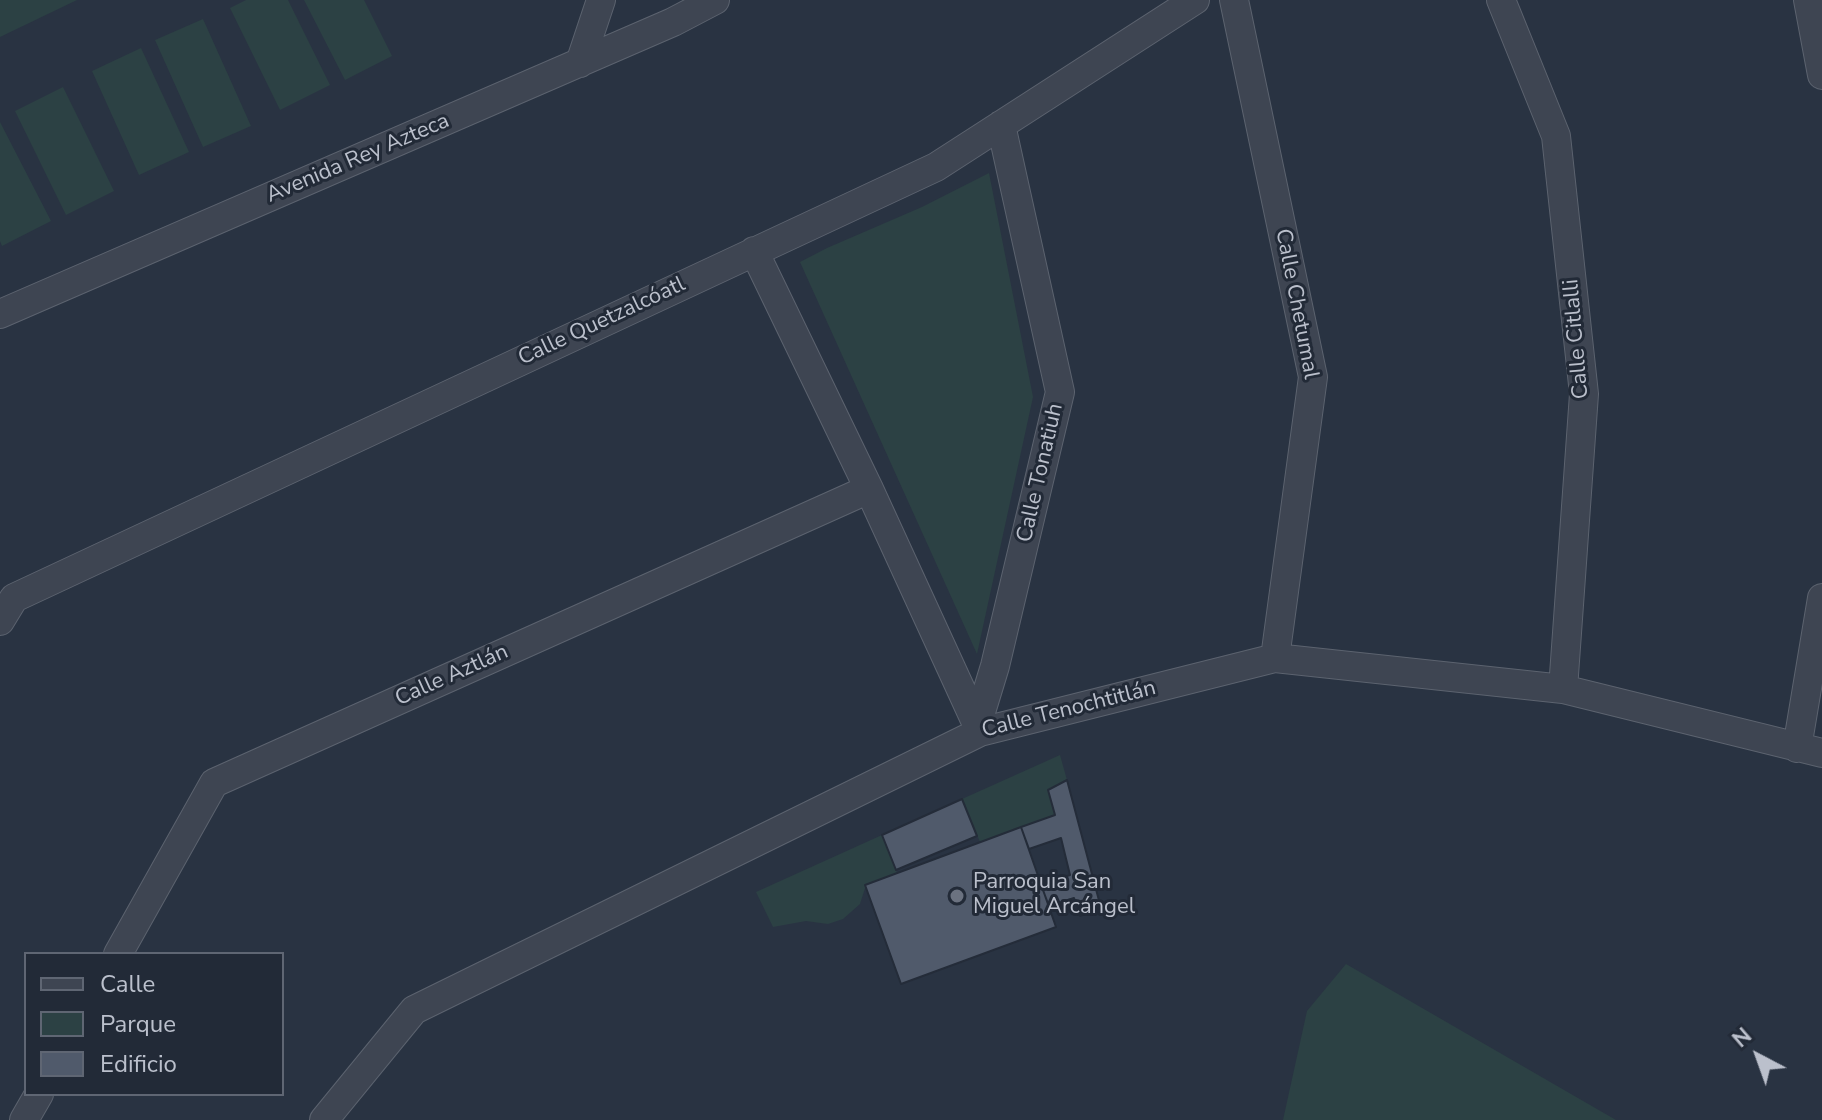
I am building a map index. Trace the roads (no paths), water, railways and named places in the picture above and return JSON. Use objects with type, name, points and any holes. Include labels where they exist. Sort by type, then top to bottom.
[{"type":"street","points":[[580,63],[601,0]]},
{"type":"street","name":"Avenida Rey Azteca","points":[[0,314],[580,63],[676,11],[715,0]]},
{"type":"street","name":"Calle Quetzalcóatl","points":[[0,621],[14,598],[936,167],[1195,0]]},
{"type":"street","name":"Calle Chetumal","points":[[1234,0],[1313,377],[1275,658]]},
{"type":"street","name":"Calle Citlalli","points":[[1501,0],[1556,136],[1584,394],[1563,689]]},
{"type":"street","points":[[1808,0],[1822,75]]},
{"type":"street","name":"Calle Tonatiuh","points":[[978,728],[1060,392],[1001,125]]},
{"type":"street","points":[[754,251],[869,489],[978,728]]},
{"type":"street","name":"Calle Aztlán","points":[[119,952],[214,783],[869,489]]},
{"type":"street","points":[[1809,750],[1822,598]]},
{"type":"street","name":"Calle Tenochtitlán","points":[[324,1120],[414,1010],[978,728],[1275,658],[1563,689],[1809,750]]},
{"type":"street","points":[[24,1120],[38,1096]]},
{"type":"place","name":"Parroquia San Miguel Arcángel","points":[[957,896]]}]
